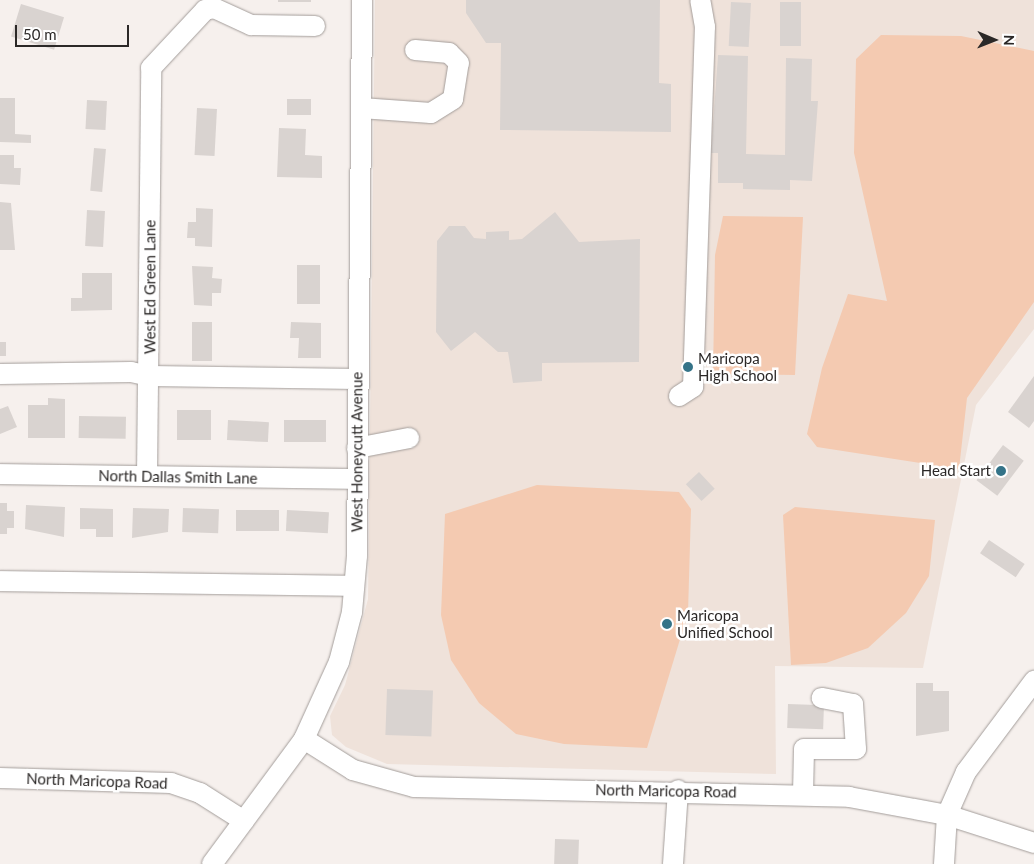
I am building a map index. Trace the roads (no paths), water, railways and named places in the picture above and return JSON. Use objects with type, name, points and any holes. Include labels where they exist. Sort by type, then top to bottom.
[{"type":"street","name":"West Honeycutt Avenue","points":[[216,862],[304,739],[339,662],[354,586],[357,478],[356,379],[362,0]]},
{"type":"street","points":[[679,396],[693,388],[705,27],[700,0]]},
{"type":"street","name":"West Ed Green Lane","points":[[148,476],[151,68],[162,52],[204,10],[227,7],[251,25],[315,26]]},
{"type":"street","points":[[361,108],[431,113],[453,99],[459,63],[449,53],[415,50]]},
{"type":"street","points":[[0,374],[131,372],[150,376],[356,379]]},
{"type":"street","points":[[357,448],[410,438]]},
{"type":"street","name":"North Dallas Smith Lane","points":[[0,474],[357,478]]},
{"type":"street","points":[[0,581],[354,586]]},
{"type":"street","points":[[944,864],[947,815],[966,772],[1034,681]]},
{"type":"street","points":[[803,794],[804,749],[856,749],[853,704],[822,698]]},
{"type":"street","name":"North Maricopa Road","points":[[304,739],[354,770],[414,787],[678,790],[803,794],[886,801],[947,815],[1034,843]]},
{"type":"street","name":"North Maricopa Road","points":[[0,778],[171,783],[215,800],[244,821]]},
{"type":"street","points":[[673,864],[678,790]]},
{"type":"place","name":"Maricopa High School","points":[[688,367]]},
{"type":"place","name":"Head Start","points":[[1001,471]]},
{"type":"place","name":"Maricopa Unified School","points":[[667,624]]}]
